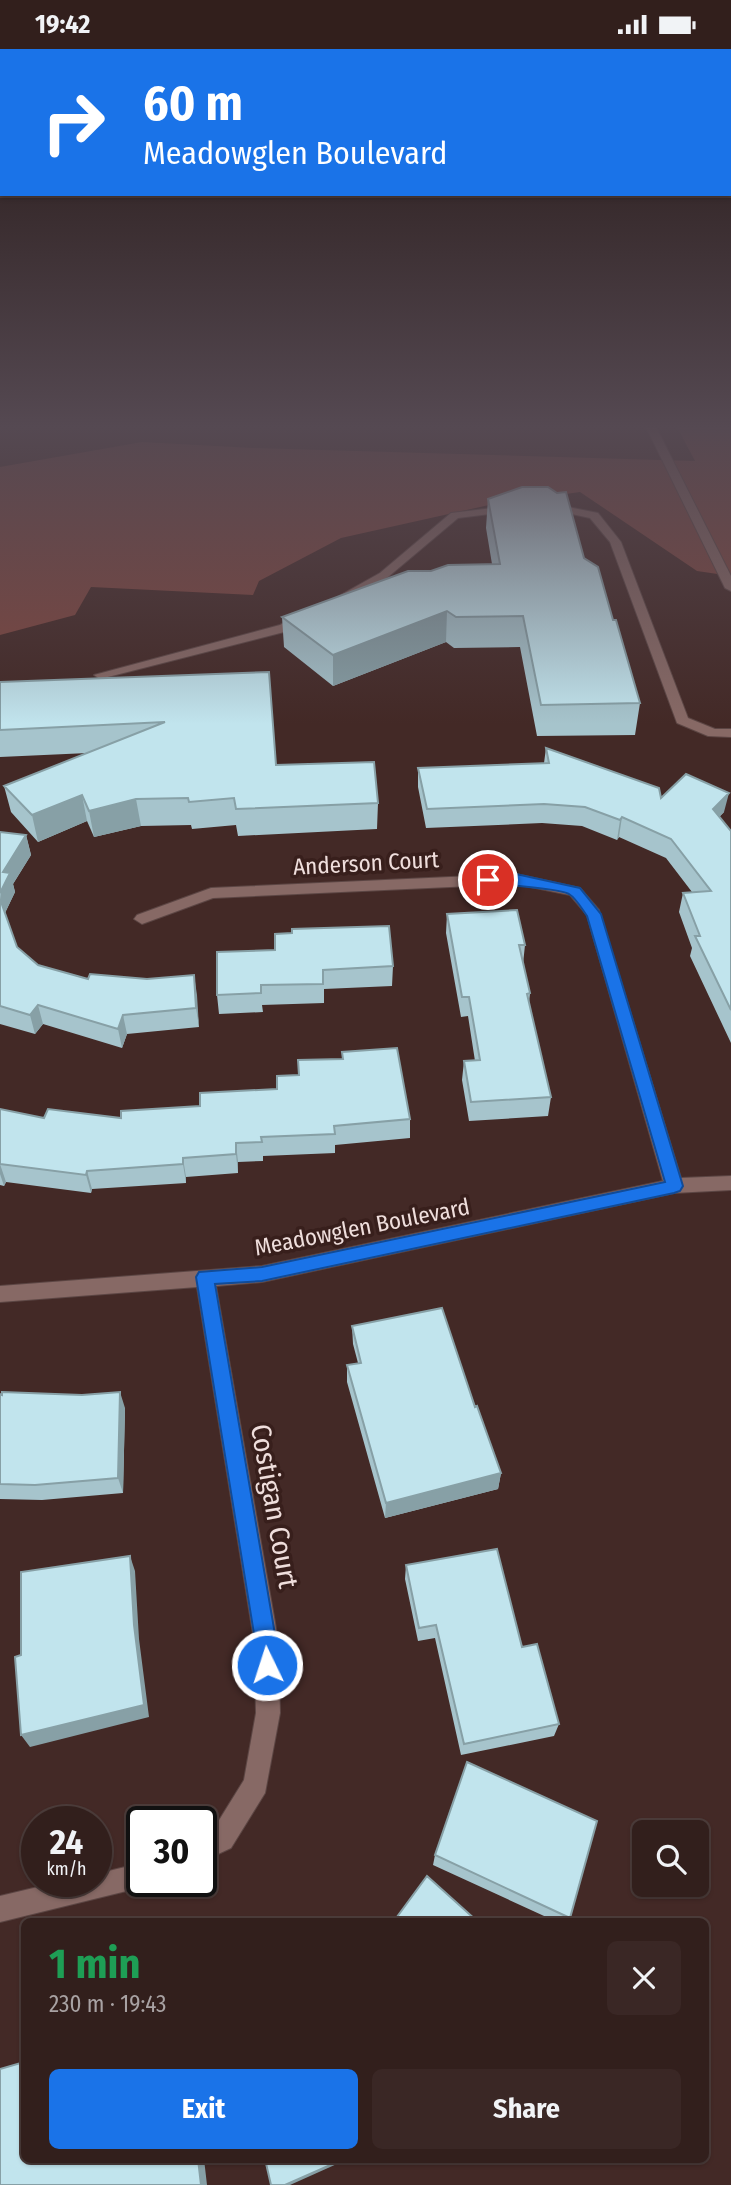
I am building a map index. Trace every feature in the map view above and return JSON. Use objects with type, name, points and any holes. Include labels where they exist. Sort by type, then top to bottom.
[{"type":"street","points":[[100,675],[284,628],[384,575],[444,525]]},
{"type":"street","points":[[602,525],[615,542],[682,720],[713,733],[731,733]]},
{"type":"street","points":[[700,525],[731,588]]},
{"type":"street","name":"Anderson Court","points":[[142,919],[211,893],[516,879],[575,891],[594,914],[674,1186]]},
{"type":"street","name":"Meadowglen Boulevard","points":[[0,1294],[262,1274],[674,1186],[731,1183]]},
{"type":"street","name":"Costigan Court","points":[[205,1277],[266,1640],[268,1713],[256,1784],[222,1839],[217,1841]]},
{"type":"street","points":[[0,1909],[126,1880]]},
{"type":"shaded area","points":[[0,525],[401,525],[341,538],[259,581],[253,595],[91,587],[75,615],[0,635]]},
{"type":"shaded area","points":[[628,525],[731,525],[731,576],[697,571]]},
{"type":"building","points":[[493,525],[575,525],[584,558],[598,567],[640,703],[541,705],[523,616],[456,617],[447,611],[333,655],[282,617],[408,571],[431,571],[448,565],[500,564]]},
{"type":"building","points":[[269,672],[276,765],[374,762],[378,803],[236,809],[234,798],[189,802],[188,798],[136,799],[89,811],[82,795],[32,815],[4,786],[165,722],[0,730],[0,682]]},
{"type":"building","points":[[546,748],[659,788],[661,798],[686,774],[729,793],[713,809],[731,831],[731,1010],[695,936],[700,936],[683,893],[711,891],[671,839],[622,817],[620,820],[585,807],[544,804],[427,809],[418,768],[549,763]]},
{"type":"building","points":[[0,832],[26,835],[3,872],[10,873],[0,893]]},
{"type":"building","points":[[0,899],[17,947],[38,965],[88,979],[90,974],[147,979],[194,975],[196,1008],[123,1015],[118,1029],[38,1005],[30,1015],[0,1006]]},
{"type":"building","points":[[517,910],[525,945],[519,945],[530,993],[527,994],[551,1097],[471,1102],[464,1061],[480,1060],[469,997],[462,997],[447,914]]},
{"type":"building","points":[[389,926],[393,966],[323,970],[323,984],[261,985],[261,993],[217,995],[217,952],[275,950],[275,934],[292,933],[292,929]]},
{"type":"building","points":[[397,1048],[410,1119],[334,1126],[335,1134],[261,1137],[262,1142],[236,1143],[236,1154],[183,1158],[183,1164],[87,1171],[86,1175],[0,1164],[0,1109],[44,1118],[48,1109],[121,1118],[121,1111],[200,1106],[200,1093],[277,1089],[277,1076],[299,1075],[298,1060],[343,1059],[342,1052]]},
{"type":"building","points":[[442,1308],[475,1407],[477,1406],[501,1473],[386,1503],[347,1365],[361,1363],[352,1326]]},
{"type":"building","points":[[2,1392],[82,1395],[120,1392],[118,1478],[35,1485],[0,1484]]},
{"type":"building","points":[[497,1549],[522,1647],[537,1644],[559,1724],[464,1744],[436,1625],[419,1628],[406,1565]]},
{"type":"building","points":[[130,1556],[134,1625],[144,1705],[21,1735],[15,1657],[21,1655],[21,1572]]},
{"type":"building","points":[[467,1762],[597,1821],[570,1918],[435,1855]]},
{"type":"building","points":[[427,1876],[474,1918],[396,1918]]},
{"type":"building","points":[[21,2063],[21,2163],[198,2163],[201,2185],[0,2185],[0,2069]]},
{"type":"building","points":[[266,2163],[335,2163],[285,2185],[271,2185]]},
{"type":"route","points":[[267,1665],[266,1640],[205,1277],[262,1274],[674,1186],[594,914],[575,891],[516,879],[488,880]]}]
